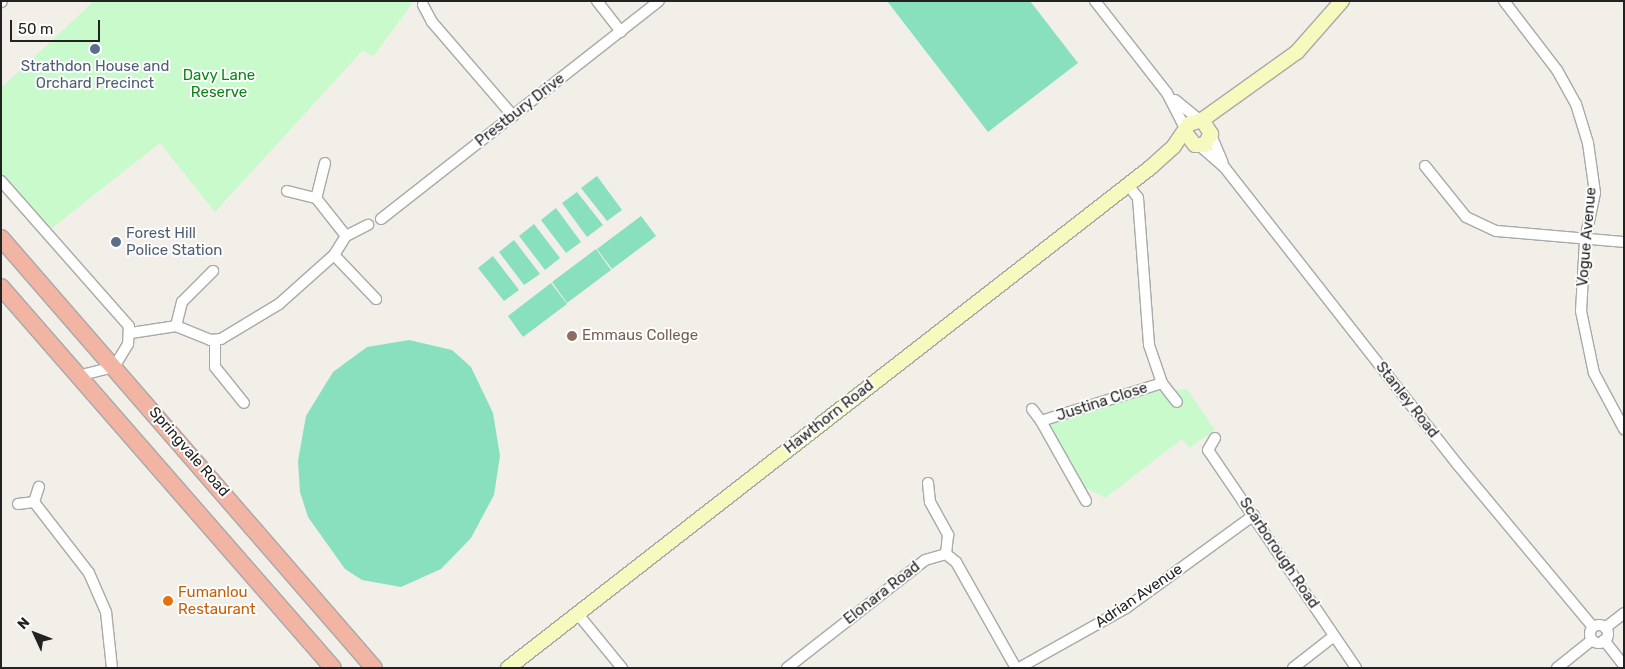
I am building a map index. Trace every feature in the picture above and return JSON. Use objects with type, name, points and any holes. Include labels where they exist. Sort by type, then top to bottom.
[{"type":"highway","name":"Springvale Road","points":[[1,238],[374,668]]},
{"type":"highway","points":[[1,287],[333,668]]},
{"type":"main road","points":[[1211,135],[1201,120],[1245,93],[1297,52],[1342,1]]},
{"type":"main road","points":[[1186,131],[1191,143],[1200,146],[1245,93]]},
{"type":"main road","name":"Hawthorn Road","points":[[508,668],[1128,185],[1150,167],[1186,131],[1201,120]]},
{"type":"main road","name":"Hawthorn Road","points":[[1150,167],[1200,146]]},
{"type":"street","points":[[597,1],[621,32]]},
{"type":"street","name":"Prestbury Drive","points":[[380,219],[659,1]]},
{"type":"street","points":[[1095,1],[1167,93],[1186,131]]},
{"type":"street","name":"Vogue Avenue","points":[[1510,3],[1576,104],[1595,194],[1585,240],[1581,311],[1586,341],[1597,380],[1624,429]]},
{"type":"street","points":[[423,4],[432,22],[513,116]]},
{"type":"street","points":[[1167,93],[1201,120]]},
{"type":"street","name":"Stanley Road","points":[[1211,135],[1226,168]]},
{"type":"street","name":"Stanley Road","points":[[1200,146],[1226,168],[1458,465],[1593,627]]},
{"type":"street","points":[[316,198],[325,163]]},
{"type":"street","points":[[1425,166],[1466,217],[1496,231],[1624,242]]},
{"type":"street","points":[[1,181],[117,310],[131,333]]},
{"type":"street","points":[[1128,185],[1138,198],[1149,345],[1162,383],[1177,402]]},
{"type":"street","points":[[287,191],[316,198],[346,236]]},
{"type":"street","points":[[131,333],[176,326],[215,341],[268,312],[334,255],[346,236],[368,225]]},
{"type":"street","points":[[334,255],[376,298]]},
{"type":"street","points":[[176,326],[182,302],[213,271]]},
{"type":"street","points":[[79,376],[114,366],[131,333]]},
{"type":"street","points":[[215,341],[215,367],[244,403]]},
{"type":"street","name":"Justina Close","points":[[1041,421],[1162,383]]},
{"type":"street","name":"Justina Close","points":[[1032,409],[1041,421],[1086,501]]},
{"type":"street","name":"Scarborough Road","points":[[1215,438],[1208,450],[1254,515],[1356,668]]},
{"type":"street","points":[[928,483],[930,502],[948,535],[946,554],[956,562],[1018,668]]},
{"type":"street","points":[[34,502],[39,487]]},
{"type":"street","points":[[18,504],[34,502]]},
{"type":"street","points":[[34,502],[89,573],[106,612],[112,668]]},
{"type":"street","name":"Adrian Avenue","points":[[1018,668],[1126,608],[1254,515]]},
{"type":"street","name":"Elonara Road","points":[[788,668],[925,560],[946,554]]},
{"type":"street","points":[[577,613],[622,668]]},
{"type":"street","points":[[1592,640],[1593,627],[1605,628],[1624,613]]},
{"type":"street","points":[[1605,628],[1604,640],[1624,666]]},
{"type":"street","points":[[1293,668],[1334,636]]},
{"type":"street","points":[[1557,668],[1592,640],[1604,640]]},
{"type":"green space","name":"Davy Lane Reserve","points":[[94,1],[414,1],[373,57],[363,50],[215,212],[160,143],[52,228],[1,179],[1,88]]},
{"type":"green space","points":[[887,1],[1030,1],[1078,63],[988,132]]},
{"type":"green space","points":[[597,176],[622,210],[607,221],[581,188]]},
{"type":"green space","points":[[577,192],[603,225],[587,237],[562,203]]},
{"type":"green space","points":[[556,208],[581,242],[566,253],[541,220]]},
{"type":"green space","points":[[641,216],[656,236],[612,269],[597,249]]},
{"type":"green space","points":[[534,224],[560,258],[545,270],[519,236]]},
{"type":"green space","points":[[514,240],[540,274],[524,285],[499,252]]},
{"type":"green space","points":[[596,249],[611,270],[567,303],[552,282]]},
{"type":"green space","points":[[493,256],[519,290],[504,301],[478,268]]},
{"type":"green space","points":[[551,283],[567,304],[523,337],[508,316]]},
{"type":"green space","points":[[409,340],[452,350],[471,367],[493,413],[500,456],[494,495],[471,538],[441,569],[401,587],[362,580],[345,569],[308,517],[300,492],[298,461],[306,416],[333,372],[367,347]]},
{"type":"green space","points":[[1187,389],[1215,430],[1189,448],[1182,439],[1105,498],[1085,487],[1048,423],[1153,392]]},
{"type":"place","name":"Strathdon House and Orchard Precinct","points":[[95,49]]},
{"type":"place","name":"Forest Hill Police Station","points":[[116,242]]},
{"type":"place","name":"Emmaus College","points":[[572,336]]},
{"type":"place","name":"Fumanlou Restaurant","points":[[168,601]]}]
